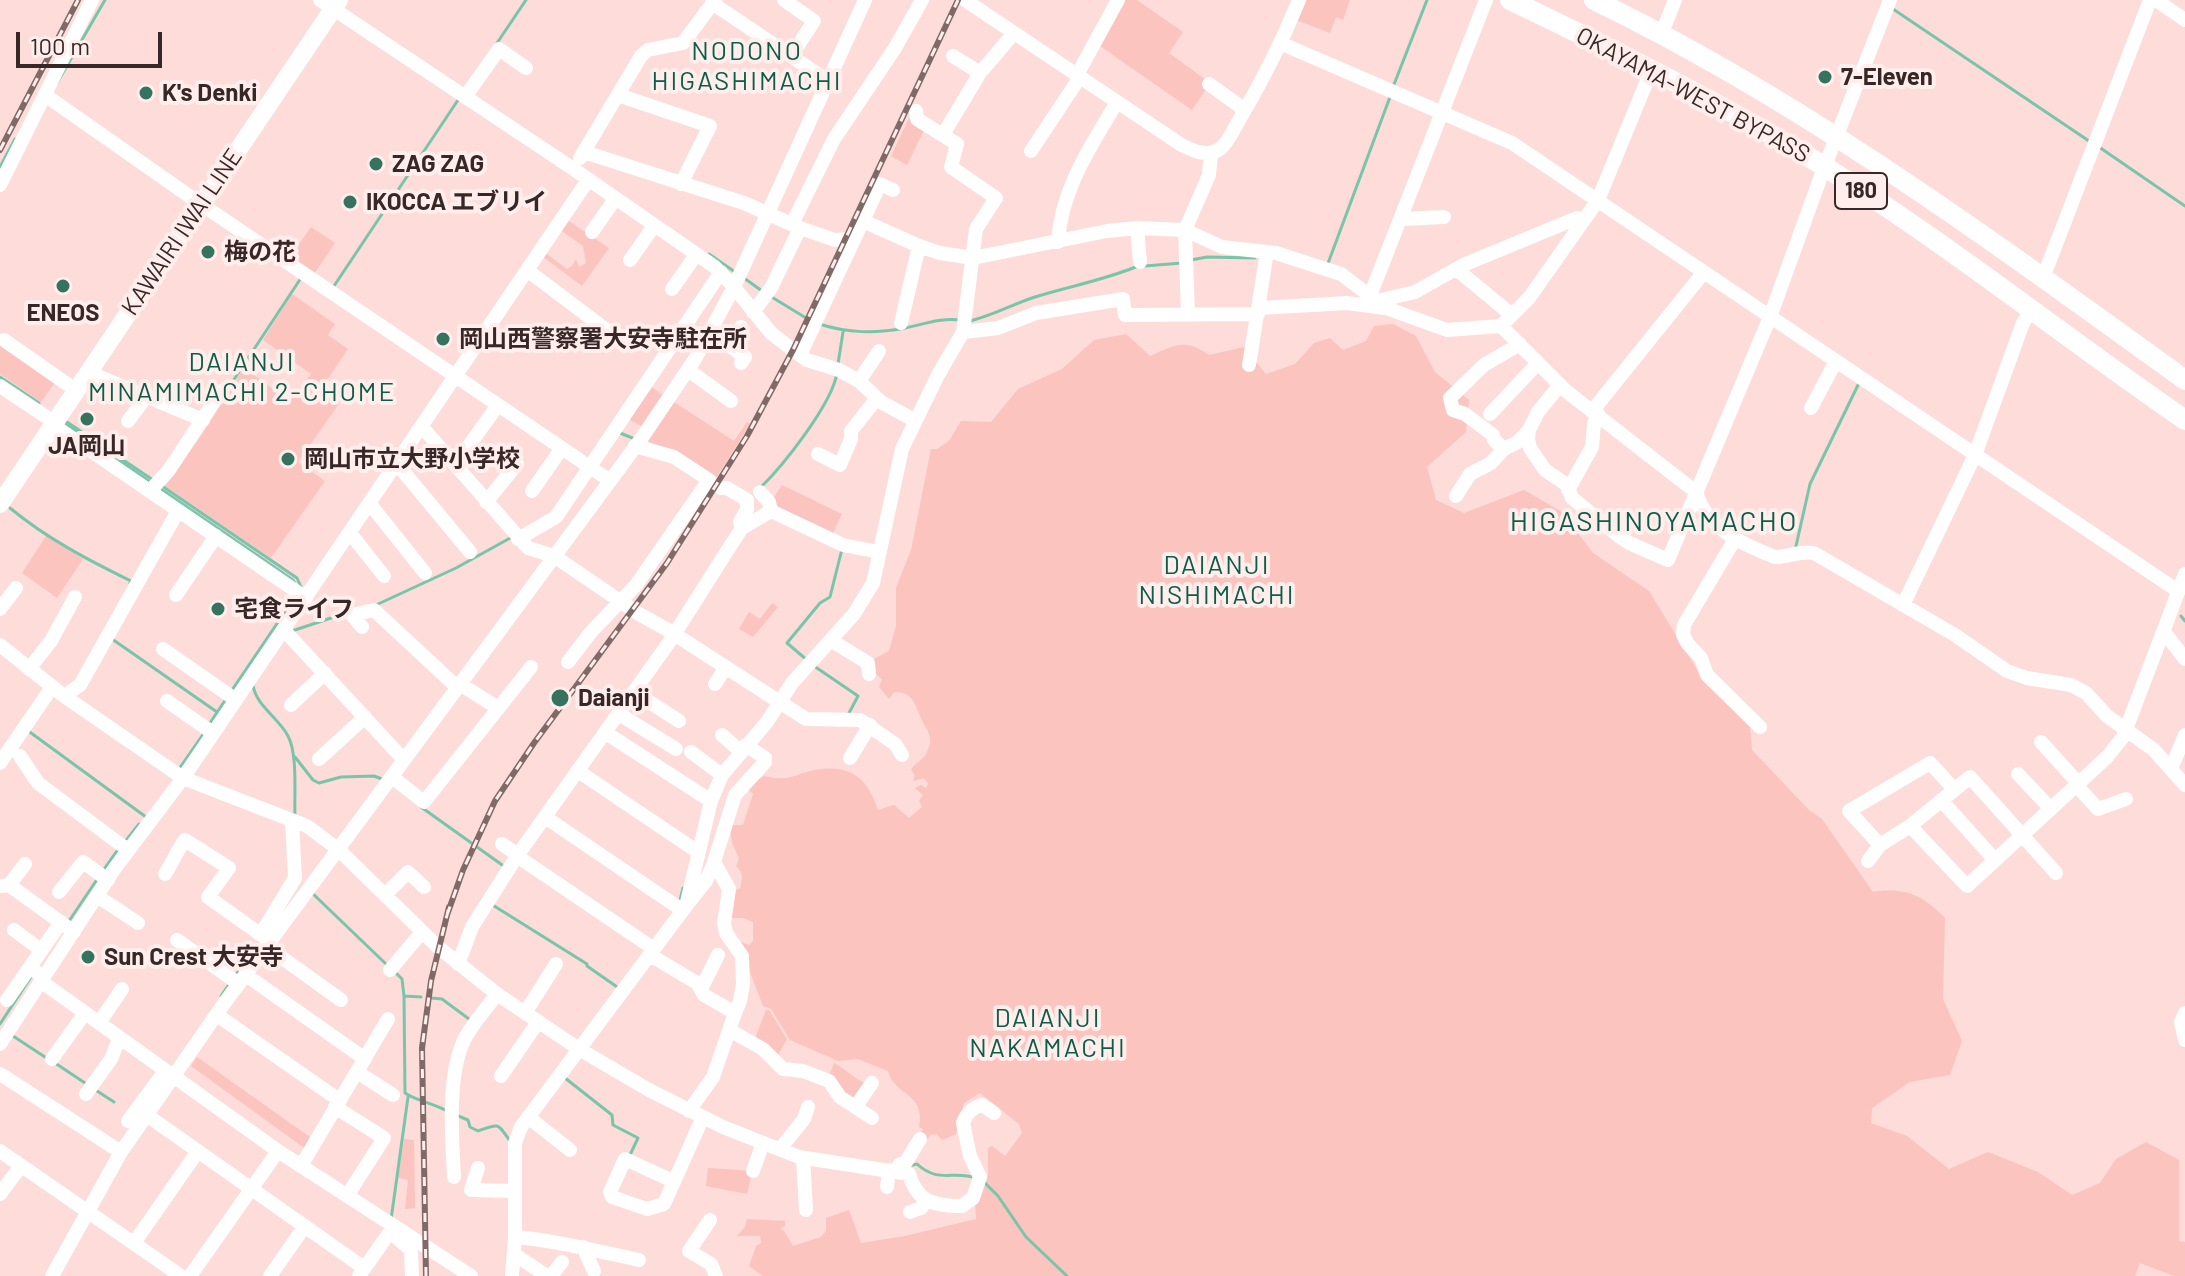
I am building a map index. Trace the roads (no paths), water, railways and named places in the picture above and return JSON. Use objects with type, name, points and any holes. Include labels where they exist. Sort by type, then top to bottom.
[{"type":"highway","name":"OKAYAMA-WEST BYPASS","points":[[1594,0],[1709,61],[1837,137],[1947,210],[2185,380]]},
{"type":"highway","name":"OKAYAMA-WEST BYPASS","points":[[1506,1],[1613,50],[1724,108],[1825,167],[1930,236],[2183,419]]},
{"type":"main road","name":"KAWAIRI IWAI LINE","points":[[0,482],[88,372],[196,201],[328,2]]},
{"type":"main road","name":"KAWAIRI IWAI LINE","points":[[0,504],[67,384],[196,201]]},
{"type":"street","points":[[0,185],[92,0]]},
{"type":"street","points":[[784,0],[814,21],[791,56]]},
{"type":"street","points":[[128,1121],[217,1015],[266,939],[309,891],[688,370],[734,287],[865,0]]},
{"type":"street","points":[[753,312],[771,288],[834,139],[895,48],[922,0]]},
{"type":"street","points":[[1031,151],[1078,76],[1118,0]]},
{"type":"street","points":[[969,1],[1189,149],[1211,153],[1221,149],[1228,140],[1280,43],[1299,0]]},
{"type":"street","points":[[1378,302],[1401,219],[1486,0]]},
{"type":"street","points":[[1615,0],[1699,45],[1709,61]]},
{"type":"street","points":[[1665,25],[1675,0]]},
{"type":"street","points":[[1529,430],[1530,448],[1535,457],[1553,477],[1567,485],[1572,498],[1629,543],[1668,560],[1770,317],[1890,0]]},
{"type":"street","points":[[2043,278],[2153,0],[2185,20]]},
{"type":"street","points":[[1506,1],[1649,76],[1724,108]]},
{"type":"street","points":[[328,2],[467,94],[721,272],[771,333],[807,360],[839,370],[859,381],[877,398],[914,420]]},
{"type":"street","points":[[572,168],[641,56],[648,50],[683,43],[713,2],[828,81]]},
{"type":"street","points":[[944,133],[980,73],[1014,33]]},
{"type":"street","points":[[1280,43],[1512,143],[2180,587],[2185,615]]},
{"type":"street","points":[[467,94],[499,49],[526,68]]},
{"type":"street","points":[[953,56],[980,73]]},
{"type":"street","points":[[861,220],[919,246],[973,258],[1107,231],[1137,228],[1185,230],[1222,247],[1341,274],[1378,302],[1447,330],[1501,326],[1529,298],[1581,219],[1598,200],[1649,76]]},
{"type":"street","points":[[1209,84],[1245,110]]},
{"type":"street","points":[[45,95],[196,201],[609,480]]},
{"type":"street","points":[[618,95],[710,126],[681,184]]},
{"type":"street","points":[[1058,242],[1059,222],[1070,186],[1117,102]]},
{"type":"street","points":[[681,908],[709,800],[720,774],[740,748],[767,722],[792,683],[863,603],[873,583],[894,476],[914,420],[963,332],[976,229],[996,198],[951,167],[957,144],[944,133],[917,119],[916,111]]},
{"type":"street","points":[[584,152],[769,212],[835,240],[852,239]]},
{"type":"street","points":[[1188,314],[1185,230],[1209,175],[1211,153]]},
{"type":"street","points":[[37,974],[41,950],[97,896],[103,876],[231,697],[284,630],[299,593],[350,533],[588,180]]},
{"type":"street","points":[[800,355],[880,184],[893,190]]},
{"type":"street","points":[[592,232],[615,199]]},
{"type":"street","points":[[1401,219],[1444,217]]},
{"type":"street","points":[[963,332],[998,328],[1036,313],[1123,299],[1125,315],[1258,311],[1378,302],[1415,292],[1463,265],[1581,219]]},
{"type":"street","points":[[630,260],[654,226]]},
{"type":"street","points":[[1137,228],[1140,262]]},
{"type":"street","points":[[901,323],[919,246]]},
{"type":"street","points":[[672,289],[696,255]]},
{"type":"street","points":[[1249,365],[1266,255]]},
{"type":"street","points":[[527,270],[625,344]]},
{"type":"street","points":[[518,536],[556,517],[721,272]]},
{"type":"street","points":[[1568,490],[1592,447],[1595,412],[1704,272]]},
{"type":"street","points":[[1461,273],[1512,315]]},
{"type":"street","points":[[1903,605],[1977,451],[2023,323],[2032,309]]},
{"type":"street","points":[[1501,326],[1560,385],[1696,492],[1706,515],[1719,529],[1775,557],[1805,551],[1814,553],[1955,635],[2007,671],[2027,678],[2071,685],[2086,693],[2125,731],[2154,750],[2185,785]]},
{"type":"street","points":[[731,346],[741,327]]},
{"type":"street","points":[[711,332],[745,357],[741,363]]},
{"type":"street","points":[[4,340],[67,384]]},
{"type":"street","points":[[1504,449],[1493,435],[1465,414],[1453,410],[1450,398],[1484,365],[1520,344]]},
{"type":"street","points":[[859,381],[879,351]]},
{"type":"street","points":[[1811,408],[1836,361]]},
{"type":"street","points":[[1490,414],[1537,364]]},
{"type":"street","points":[[688,370],[731,401]]},
{"type":"street","points":[[88,372],[203,420]]},
{"type":"street","points":[[1456,496],[1470,474],[1491,463],[1504,449],[1518,442],[1560,385]]},
{"type":"street","points":[[0,386],[49,421],[153,486],[178,511],[299,593]]},
{"type":"street","points":[[153,486],[169,470],[221,391]]},
{"type":"street","points":[[128,421],[146,397]]},
{"type":"street","points":[[818,454],[840,465],[851,439],[851,431],[877,398]]},
{"type":"street","points":[[455,465],[498,405]]},
{"type":"street","points":[[422,427],[486,502],[536,552],[554,556],[806,719],[854,719],[870,725],[895,744],[902,755]]},
{"type":"street","points":[[568,662],[591,632],[636,585],[709,480],[674,457],[638,442]]},
{"type":"street","points":[[532,491],[562,448]]},
{"type":"street","points":[[397,464],[470,552]]},
{"type":"street","points":[[486,502],[517,464]]},
{"type":"street","points":[[721,488],[727,488],[747,500],[747,509],[740,522],[742,528]]},
{"type":"street","points":[[760,492],[769,502],[771,511]]},
{"type":"street","points":[[370,504],[425,573]]},
{"type":"street","points":[[0,763],[56,691],[80,685],[178,511]]},
{"type":"street","points":[[771,511],[843,545],[879,552]]},
{"type":"street","points":[[460,961],[472,927],[515,852],[545,817],[606,733],[742,528],[771,511]]},
{"type":"street","points":[[350,533],[384,576]]},
{"type":"street","points":[[176,595],[216,536]]},
{"type":"street","points":[[1735,539],[1684,625],[1683,635],[1701,658],[1707,675],[1760,727]]},
{"type":"street","points":[[1910,826],[1967,886],[2107,757],[2125,731],[2180,587]]},
{"type":"street","points":[[0,609],[16,588]]},
{"type":"street","points":[[29,669],[51,641],[75,597]]},
{"type":"street","points":[[362,627],[352,615],[374,610],[459,686],[498,708]]},
{"type":"street","points":[[284,630],[404,760]]},
{"type":"street","points":[[2164,632],[2185,659]]},
{"type":"street","points":[[832,641],[868,663],[869,674]]},
{"type":"street","points":[[0,645],[56,691],[178,775],[296,821],[339,850],[387,893],[422,932],[497,994],[538,1022],[695,1110],[763,1143],[782,1147],[803,1158],[896,1169],[909,1174],[914,1190],[927,1200],[962,1206],[973,1198],[979,1179],[963,1123],[968,1113],[977,1106],[982,1105],[994,1113]]},
{"type":"street","points":[[163,649],[231,697]]},
{"type":"street","points":[[392,777],[424,802],[531,667]]},
{"type":"street","points":[[715,684],[726,667]]},
{"type":"street","points":[[291,705],[325,673]]},
{"type":"street","points":[[634,692],[679,721]]},
{"type":"street","points":[[167,701],[209,730]]},
{"type":"street","points":[[619,714],[720,774]]},
{"type":"street","points":[[319,759],[365,717]]},
{"type":"street","points":[[850,758],[870,725]]},
{"type":"street","points":[[606,733],[709,800]]},
{"type":"street","points":[[512,1276],[515,1143],[521,1127],[681,908],[706,881],[735,795],[765,762],[765,758],[740,748],[722,735]]},
{"type":"street","points":[[2171,769],[2185,735]]},
{"type":"street","points":[[2041,742],[2098,809],[2126,799]]},
{"type":"street","points":[[20,756],[38,783],[124,847]]},
{"type":"street","points":[[1880,845],[1849,811],[1930,763],[1954,789]]},
{"type":"street","points":[[578,771],[695,850]]},
{"type":"street","points":[[2018,774],[2051,809]]},
{"type":"street","points":[[1868,861],[1880,845],[1910,826],[1970,777],[2056,873]]},
{"type":"street","points":[[1941,800],[1995,860]]},
{"type":"street","points":[[545,817],[681,908]]},
{"type":"street","points":[[266,939],[295,878],[296,821]]},
{"type":"street","points":[[165,874],[173,863],[173,855],[185,840],[229,868],[208,897],[341,1000]]},
{"type":"street","points":[[515,852],[697,983],[704,995],[735,1013]]},
{"type":"street","points":[[59,892],[83,862],[103,876]]},
{"type":"street","points":[[673,1181],[695,1110],[713,1077],[743,984],[742,956],[726,933],[724,923],[729,889],[714,862]]},
{"type":"street","points":[[25,864],[4,885],[67,926]]},
{"type":"street","points":[[387,893],[408,872],[424,887]]},
{"type":"street","points":[[97,896],[138,923]]},
{"type":"street","points":[[1,1041],[11,1003],[37,974],[67,926]]},
{"type":"street","points":[[14,930],[41,950]]},
{"type":"street","points":[[391,969],[422,932]]},
{"type":"street","points":[[177,940],[361,1066],[393,1095]]},
{"type":"street","points":[[701,989],[718,955]]},
{"type":"street","points":[[526,1011],[556,964]]},
{"type":"street","points":[[37,974],[119,1039],[278,1151],[348,1194],[392,1230],[452,1270],[471,1276]]},
{"type":"street","points":[[99,1023],[122,989]]},
{"type":"street","points":[[454,1177],[454,1083],[464,1041],[497,994]]},
{"type":"street","points":[[52,1059],[85,1013]]},
{"type":"street","points":[[2185,1013],[2181,1022],[2185,1040]]},
{"type":"street","points":[[217,1015],[384,1138],[348,1194]]},
{"type":"street","points":[[302,1164],[388,1019]]},
{"type":"street","points":[[501,1076],[538,1022]]},
{"type":"street","points":[[729,1030],[763,1049],[783,1069],[803,1071],[829,1081],[840,1097],[872,1118]]},
{"type":"street","points":[[86,1094],[111,1059],[119,1039]]},
{"type":"street","points":[[0,1074],[118,1150]]},
{"type":"street","points":[[52,1276],[90,1209],[118,1150],[148,1116],[169,1074]]},
{"type":"street","points":[[856,1106],[872,1083]]},
{"type":"street","points":[[782,1147],[804,1119],[808,1107]]},
{"type":"street","points":[[148,1116],[305,1226],[361,1272],[392,1230]]},
{"type":"street","points":[[528,1117],[570,1150]]},
{"type":"street","points":[[887,1187],[896,1169],[906,1162],[920,1139]]},
{"type":"street","points":[[753,1171],[763,1143]]},
{"type":"street","points":[[0,1151],[136,1240],[179,1274],[278,1151]]},
{"type":"street","points":[[136,1240],[198,1151]]},
{"type":"street","points":[[803,1158],[806,1210]]},
{"type":"street","points":[[0,1194],[21,1166]]},
{"type":"street","points":[[478,1168],[471,1190],[515,1191]]},
{"type":"street","points":[[910,1212],[921,1208],[927,1200]]},
{"type":"street","points":[[710,1220],[689,1251],[711,1264],[716,1276]]},
{"type":"street","points":[[270,1276],[305,1226]]},
{"type":"street","points":[[392,1230],[411,1250],[412,1276]]},
{"type":"street","points":[[515,1237],[565,1242],[639,1260]]},
{"type":"street","points":[[583,1247],[594,1271]]},
{"type":"street","points":[[514,1254],[549,1276],[562,1262]]},
{"type":"waterway","points":[[57,83],[105,0]]},
{"type":"waterway","points":[[495,46],[526,0]]},
{"type":"waterway","points":[[1393,87],[1427,0]]},
{"type":"waterway","points":[[1893,9],[2089,141]]},
{"type":"waterway","points":[[1327,266],[1390,97]]},
{"type":"waterway","points":[[334,286],[458,100]]},
{"type":"waterway","points":[[0,167],[15,139]]},
{"type":"waterway","points":[[2099,147],[2185,206]]},
{"type":"waterway","points":[[709,254],[735,272]]},
{"type":"waterway","points":[[1191,260],[1207,257],[1255,258]]},
{"type":"waterway","points":[[1145,266],[1182,263]]},
{"type":"waterway","points":[[970,321],[1035,297],[1138,266]]},
{"type":"waterway","points":[[227,390],[301,278]]},
{"type":"waterway","points":[[744,278],[762,291]]},
{"type":"waterway","points":[[770,296],[811,321]]},
{"type":"waterway","points":[[819,324],[872,332],[960,320]]},
{"type":"waterway","points":[[838,364],[843,332]]},
{"type":"waterway","points":[[760,488],[817,417],[837,373]]},
{"type":"waterway","points":[[0,377],[39,403]]},
{"type":"waterway","points":[[1796,546],[1810,484],[1859,383]]},
{"type":"waterway","points":[[67,422],[153,480]]},
{"type":"waterway","points":[[66,424],[150,482]]},
{"type":"waterway","points":[[620,433],[635,439]]},
{"type":"waterway","points":[[162,486],[297,578],[301,587]]},
{"type":"waterway","points":[[159,488],[296,585]]},
{"type":"waterway","points":[[10,508],[53,539],[130,583]]},
{"type":"waterway","points":[[376,605],[456,568],[512,537]]},
{"type":"waterway","points":[[807,660],[787,643],[820,603],[830,597],[842,549]]},
{"type":"waterway","points":[[232,690],[295,597]]},
{"type":"waterway","points":[[292,631],[349,612]]},
{"type":"waterway","points":[[2181,616],[2185,621]]},
{"type":"waterway","points":[[112,639],[217,712]]},
{"type":"waterway","points":[[814,666],[858,696],[849,713]]},
{"type":"waterway","points":[[253,685],[258,699],[284,730],[291,744],[295,817]]},
{"type":"waterway","points":[[210,723],[226,699]]},
{"type":"waterway","points":[[27,730],[146,817]]},
{"type":"waterway","points":[[179,769],[204,733]]},
{"type":"waterway","points":[[295,757],[319,783],[341,777],[374,776],[382,779]]},
{"type":"waterway","points":[[421,807],[505,867]]},
{"type":"waterway","points":[[124,843],[139,824]]},
{"type":"waterway","points":[[102,872],[119,848]]},
{"type":"waterway","points":[[69,921],[98,878]]},
{"type":"waterway","points":[[679,904],[683,888]]},
{"type":"waterway","points":[[311,892],[386,964]]},
{"type":"waterway","points":[[491,904],[587,964],[620,989]]},
{"type":"waterway","points":[[235,976],[259,944]]},
{"type":"waterway","points":[[395,972],[402,979],[404,996],[405,1093],[445,1110]]},
{"type":"waterway","points":[[0,1024],[31,977]]},
{"type":"waterway","points":[[221,996],[230,983]]},
{"type":"waterway","points":[[405,996],[421,997]]},
{"type":"waterway","points":[[431,998],[442,999],[469,1019]]},
{"type":"waterway","points":[[13,1036],[48,1059]]},
{"type":"waterway","points":[[55,1063],[88,1085]]},
{"type":"waterway","points":[[565,1078],[612,1115],[613,1125],[638,1138],[629,1157]]},
{"type":"waterway","points":[[94,1089],[114,1102]]},
{"type":"waterway","points":[[391,1220],[408,1097]]},
{"type":"waterway","points":[[456,1115],[468,1120],[470,1127],[478,1131],[497,1126],[510,1141]]},
{"type":"waterway","points":[[909,1166],[917,1164],[932,1174],[976,1178]]},
{"type":"waterway","points":[[983,1181],[998,1196],[1026,1237],[1067,1276]]},
{"type":"railway","points":[[0,150],[78,0]]},
{"type":"railway","points":[[447,915],[463,870],[495,801],[667,563],[747,436],[793,350],[958,0]]},
{"type":"railway","points":[[426,1276],[422,1048],[431,981],[449,907]]},
{"type":"place","name":"7-Eleven","points":[[1825,77]]},
{"type":"place","name":"K's Denki","points":[[146,93]]},
{"type":"place","name":"ZAG ZAG","points":[[376,164]]},
{"type":"place","name":"IKOCCA エブリイ","points":[[350,202]]},
{"type":"place","name":"梅の花","points":[[208,252]]},
{"type":"place","name":"ENEOS","points":[[63,286]]},
{"type":"place","name":"岡山西警察署大安寺駐在所","points":[[443,339]]},
{"type":"place","name":"JA岡山","points":[[87,419]]},
{"type":"place","name":"岡山市立大野小学校","points":[[288,459]]},
{"type":"place","name":"宅食ライフ","points":[[218,609]]},
{"type":"place","name":"Daianji","points":[[560,698]]},
{"type":"place","name":"Sun Crest 大安寺","points":[[88,957]]},
{"type":"district","name":"NODONO HIGASHIMACHI","points":[[747,66]]},
{"type":"district","name":"DAIANJI MINAMIMACHI 2-CHOME","points":[[242,377]]},
{"type":"district","name":"HIGASHINOYAMACHO","points":[[1654,522]]},
{"type":"district","name":"DAIANJI NISHIMACHI","points":[[1217,580]]},
{"type":"district","name":"DAIANJI NAKAMACHI","points":[[1048,1033]]}]
